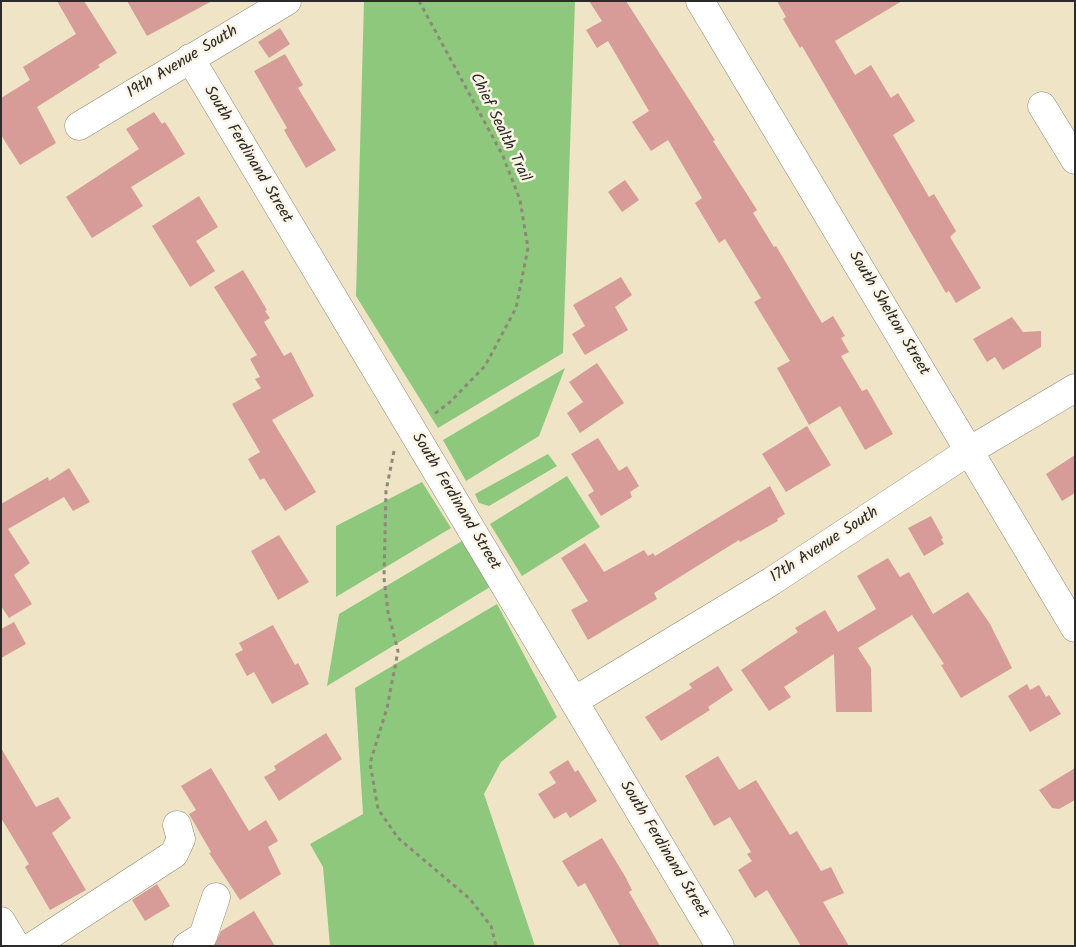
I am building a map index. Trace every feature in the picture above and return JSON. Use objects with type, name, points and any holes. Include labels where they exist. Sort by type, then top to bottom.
[{"type":"street","name":"19th Avenue South","points":[[79,126],[287,1]]},
{"type":"street","name":"South Shelton Street","points":[[700,1],[1075,628]]},
{"type":"street","name":"South Ferdinand Street","points":[[190,58],[720,946]]},
{"type":"street","points":[[1042,106],[1075,160]]},
{"type":"street","name":"17th Avenue South","points":[[574,701],[772,581],[969,451],[1075,388]]},
{"type":"street","points":[[33,946],[174,854],[181,839],[177,825]]},
{"type":"street","points":[[187,946],[203,936],[216,897]]},
{"type":"street","points":[[1,921],[16,946]]},
{"type":"path","name":"Chief Sealth Trail","points":[[419,1],[503,156],[520,200],[528,248],[516,308],[485,366],[450,402],[426,420]]},
{"type":"path","points":[[395,446],[387,478],[384,578],[388,612],[398,651],[387,708],[370,763],[378,809],[398,838],[470,899],[490,926],[496,946]]},
{"type":"green space","points":[[364,1],[575,1],[563,353],[438,428],[356,296]]},
{"type":"green space","points":[[565,368],[539,436],[466,481],[443,440]]},
{"type":"green space","points":[[548,454],[557,466],[489,506],[479,503],[475,494]]},
{"type":"green space","points":[[567,476],[600,527],[522,576],[490,524]]},
{"type":"green space","points":[[422,482],[451,528],[336,597],[336,526]]},
{"type":"green space","points":[[462,541],[490,587],[327,686],[339,614]]},
{"type":"green space","points":[[497,604],[557,717],[501,762],[484,794],[535,946],[330,946],[323,867],[310,844],[363,814],[355,688]]},
{"type":"building","points":[[57,1],[84,1],[117,53],[98,65],[100,67],[37,107],[56,143],[20,165],[1,135],[1,98],[30,80],[23,67],[76,34]]},
{"type":"building","points":[[127,1],[212,1],[147,36]]},
{"type":"building","points":[[589,1],[626,1],[715,140],[713,141],[757,210],[753,213],[774,247],[776,246],[822,323],[833,316],[845,336],[841,338],[849,352],[841,356],[862,391],[867,389],[893,434],[865,450],[840,406],[809,425],[777,368],[790,361],[754,302],[761,298],[725,239],[719,243],[695,203],[702,198],[668,140],[651,151],[632,122],[649,111],[608,41],[597,48],[586,30],[602,21]]},
{"type":"building","points":[[777,1],[902,1],[835,41],[855,75],[871,65],[891,98],[898,93],[915,121],[893,135],[929,197],[934,194],[956,231],[950,237],[981,288],[956,303],[949,291],[946,293],[802,46],[800,48],[783,19],[786,17]]},
{"type":"building","points":[[280,28],[290,44],[269,58],[258,42]]},
{"type":"building","points":[[285,54],[303,85],[298,88],[336,150],[306,168],[284,130],[287,128],[254,71]]},
{"type":"building","points":[[154,112],[162,124],[165,122],[185,154],[131,187],[143,206],[92,238],[66,197],[139,149],[126,129]]},
{"type":"building","points":[[625,180],[639,200],[622,212],[608,192]]},
{"type":"building","points":[[199,196],[218,227],[196,241],[215,271],[190,287],[152,226]]},
{"type":"building","points":[[243,270],[267,310],[265,311],[270,318],[264,322],[284,356],[291,352],[314,396],[272,420],[316,492],[285,511],[264,478],[260,480],[248,459],[260,452],[232,404],[261,388],[255,379],[260,377],[250,359],[257,355],[214,287]]},
{"type":"building","points":[[621,277],[632,295],[615,307],[628,330],[585,355],[572,334],[585,326],[573,305]]},
{"type":"building","points":[[1012,317],[1023,332],[1041,331],[1041,347],[1003,370],[995,357],[987,362],[973,339]]},
{"type":"building","points":[[597,363],[624,403],[580,433],[567,413],[583,402],[569,382]]},
{"type":"building","points":[[807,426],[831,465],[786,492],[762,454]]},
{"type":"building","points":[[598,438],[619,471],[627,466],[639,486],[630,492],[632,497],[601,516],[588,495],[594,491],[571,454]]},
{"type":"building","points":[[1075,455],[1075,493],[1062,501],[1046,474]]},
{"type":"building","points":[[69,468],[90,502],[73,511],[64,497],[8,529],[30,563],[14,575],[32,604],[9,618],[1,606],[1,504],[48,477],[49,481]]},
{"type":"building","points":[[770,486],[785,514],[777,519],[778,521],[740,542],[739,540],[654,593],[657,599],[588,640],[571,610],[588,601],[561,558],[585,543],[604,572],[644,550],[648,556],[653,553],[655,556]]},
{"type":"building","points":[[931,516],[943,538],[941,539],[944,544],[924,556],[908,528]]},
{"type":"building","points":[[279,535],[309,582],[278,600],[251,551]]},
{"type":"building","points":[[888,558],[900,577],[909,572],[933,614],[968,592],[990,624],[1012,668],[961,698],[941,665],[944,664],[912,615],[858,648],[871,668],[872,712],[836,712],[834,654],[784,687],[791,697],[769,711],[741,670],[798,632],[795,628],[825,610],[838,632],[876,609],[857,576]]},
{"type":"building","points":[[14,622],[26,644],[1,658],[1,629]]},
{"type":"building","points":[[273,625],[295,665],[298,663],[309,684],[272,704],[254,672],[247,676],[235,654],[243,650],[239,643]]},
{"type":"building","points":[[718,666],[733,690],[708,707],[710,710],[661,741],[645,717],[692,688],[689,684]]},
{"type":"building","points":[[1027,684],[1030,690],[1039,685],[1046,697],[1049,695],[1061,714],[1030,732],[1008,696]]},
{"type":"building","points":[[326,733],[342,759],[279,801],[264,777],[276,770],[274,766]]},
{"type":"building","points":[[1,748],[36,807],[58,797],[71,818],[52,833],[86,890],[50,910],[25,867],[29,864],[1,818]]},
{"type":"building","points":[[718,756],[739,790],[756,780],[790,835],[797,831],[821,871],[831,867],[844,893],[823,902],[849,946],[801,946],[767,890],[755,898],[738,870],[752,861],[747,854],[751,852],[730,817],[714,826],[685,776]]},
{"type":"building","points":[[568,760],[575,772],[578,770],[597,801],[570,818],[566,812],[554,819],[538,794],[556,783],[549,772]]},
{"type":"building","points":[[211,768],[249,831],[266,820],[278,841],[268,847],[281,874],[240,900],[209,853],[211,852],[189,814],[196,810],[181,786]]},
{"type":"building","points":[[1075,768],[1075,800],[1059,809],[1052,808],[1039,790]]},
{"type":"building","points":[[602,838],[626,878],[632,890],[629,892],[660,946],[620,946],[585,883],[578,887],[562,861]]},
{"type":"building","points":[[157,884],[170,906],[145,921],[132,900]]},
{"type":"building","points":[[254,911],[275,946],[214,946],[221,931]]}]
